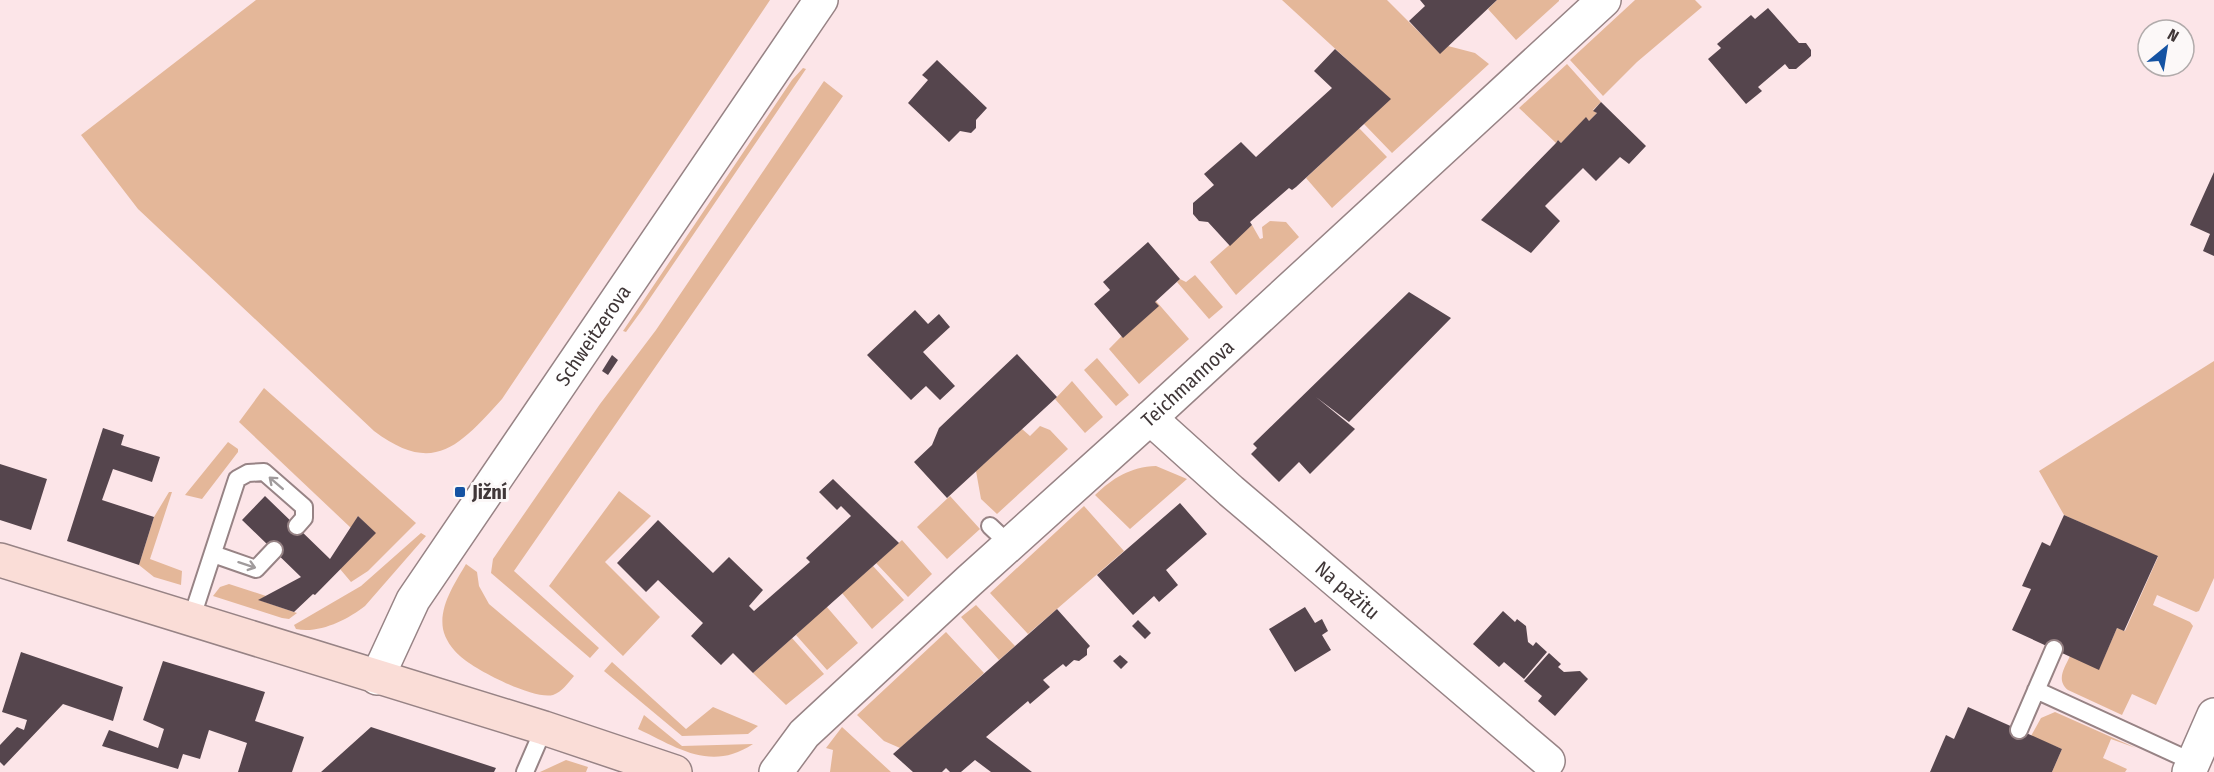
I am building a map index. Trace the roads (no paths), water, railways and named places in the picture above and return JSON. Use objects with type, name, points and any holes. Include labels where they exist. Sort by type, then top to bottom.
[{"type":"main road","points":[[0,560],[544,728],[675,772]]},
{"type":"street","name":"Schweitzerova","points":[[377,678],[413,600],[821,0]]},
{"type":"street","name":"Teichmannova","points":[[776,772],[804,734],[999,535],[1150,418],[1604,0]]},
{"type":"street","name":"Na pažitu","points":[[1150,418],[1231,491],[1548,761]]},
{"type":"street","points":[[2191,767],[2214,716]]},
{"type":"lane","points":[[191,620],[237,478],[248,473],[264,472],[304,507],[304,518],[297,526]]},
{"type":"lane","points":[[213,554],[256,569],[274,550]]},
{"type":"lane","points":[[2019,730],[2054,649]]},
{"type":"lane","points":[[2036,690],[2191,767]]},
{"type":"lane","points":[[525,772],[544,728]]},
{"type":"place","name":"Jižní","points":[[460,492]]}]
